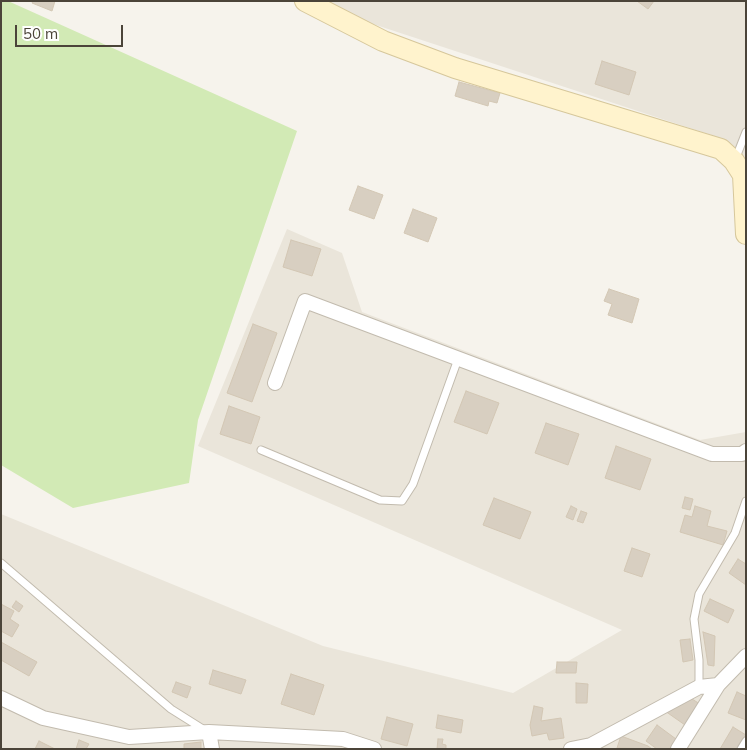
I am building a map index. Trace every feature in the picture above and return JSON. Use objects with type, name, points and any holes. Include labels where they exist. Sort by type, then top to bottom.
[{"type":"street","points":[[305,1],[383,42],[455,68],[721,149],[734,162],[743,175],[746,234]]},
{"type":"street","points":[[275,383],[305,301],[712,454],[744,456]]},
{"type":"street","points":[[678,749],[718,685],[746,656]]},
{"type":"street","points":[[571,749],[591,745],[699,686],[718,685]]},
{"type":"street","points":[[1,698],[43,718],[129,737],[209,732],[343,739],[374,749]]},
{"type":"street","points":[[209,732],[212,749]]},
{"type":"lane","points":[[734,162],[746,132]]},
{"type":"lane","points":[[261,450],[380,500],[402,501],[413,484],[458,359]]},
{"type":"lane","points":[[699,686],[699,660],[694,619],[699,594],[735,533],[746,502]]},
{"type":"lane","points":[[1,563],[171,709],[209,732]]},
{"type":"lane","points":[[741,749],[746,741]]},
{"type":"shaded area","points":[[312,1],[746,1],[746,159],[721,149],[720,138],[309,3]]},
{"type":"shaded area","points":[[287,229],[342,253],[362,312],[700,440],[746,432],[746,749],[1,749],[1,514],[323,646],[513,693],[622,630],[198,446]]},
{"type":"green space","points":[[1,1],[8,1],[297,131],[198,420],[189,483],[73,508],[1,465]]},
{"type":"building","points":[[33,1],[55,1],[52,11],[32,3]]},
{"type":"building","points":[[637,1],[654,1],[648,9]]},
{"type":"building","points":[[602,61],[636,72],[629,95],[595,84]]},
{"type":"building","points":[[459,82],[500,93],[497,103],[489,101],[488,106],[455,96]]},
{"type":"building","points":[[358,186],[383,195],[374,219],[349,210]]},
{"type":"building","points":[[413,209],[437,218],[428,242],[404,233]]},
{"type":"building","points":[[291,240],[321,249],[312,276],[283,267]]},
{"type":"building","points":[[609,289],[639,299],[632,323],[608,315],[612,304],[604,301]]},
{"type":"building","points":[[253,324],[277,333],[252,402],[227,393]]},
{"type":"building","points":[[466,391],[499,403],[487,434],[454,422]]},
{"type":"building","points":[[229,406],[260,417],[251,444],[220,434]]},
{"type":"building","points":[[546,423],[579,434],[568,465],[535,453]]},
{"type":"building","points":[[616,446],[651,459],[640,490],[605,478]]},
{"type":"building","points":[[685,497],[693,499],[690,510],[682,508]]},
{"type":"building","points":[[494,498],[531,512],[520,539],[483,525]]},
{"type":"building","points":[[571,506],[577,509],[573,520],[566,517]]},
{"type":"building","points":[[695,506],[711,511],[707,526],[727,531],[723,545],[680,532],[685,515],[692,517]]},
{"type":"building","points":[[581,511],[587,513],[583,523],[577,521]]},
{"type":"building","points":[[632,548],[650,554],[642,577],[624,571]]},
{"type":"building","points":[[738,559],[746,564],[746,585],[729,573]]},
{"type":"building","points":[[710,599],[734,610],[728,623],[704,611]]},
{"type":"building","points":[[16,601],[23,606],[19,612],[12,607]]},
{"type":"building","points":[[1,604],[14,611],[10,619],[19,625],[12,637],[1,631]]},
{"type":"building","points":[[703,632],[715,636],[714,666],[708,665]]},
{"type":"building","points":[[690,639],[693,660],[683,662],[680,640]]},
{"type":"building","points":[[1,642],[37,662],[29,676],[1,660]]},
{"type":"building","points":[[557,662],[577,662],[576,673],[556,673]]},
{"type":"building","points":[[213,670],[246,680],[241,694],[209,684]]},
{"type":"building","points":[[291,674],[324,685],[314,715],[281,704]]},
{"type":"building","points":[[176,682],[191,687],[187,698],[172,692]]},
{"type":"building","points":[[576,683],[588,684],[587,703],[576,703]]},
{"type":"building","points":[[737,692],[746,696],[746,720],[728,713]]},
{"type":"building","points":[[692,699],[700,704],[685,725],[665,711]]},
{"type":"building","points":[[534,706],[543,708],[541,721],[561,718],[564,738],[549,740],[547,733],[532,736],[530,725]]},
{"type":"building","points":[[438,715],[463,720],[461,733],[436,728]]},
{"type":"building","points":[[387,717],[413,724],[407,746],[381,739]]},
{"type":"building","points":[[657,725],[676,739],[670,749],[657,749],[646,741]]},
{"type":"building","points":[[733,727],[746,735],[737,749],[720,749]]},
{"type":"building","points":[[621,736],[648,746],[652,749],[617,748]]},
{"type":"building","points":[[438,739],[443,739],[442,744],[446,745],[446,749],[437,749]]},
{"type":"building","points":[[79,740],[89,744],[86,749],[76,749]]},
{"type":"building","points":[[39,741],[55,749],[35,749]]},
{"type":"building","points":[[201,742],[201,749],[184,749],[184,744]]}]
